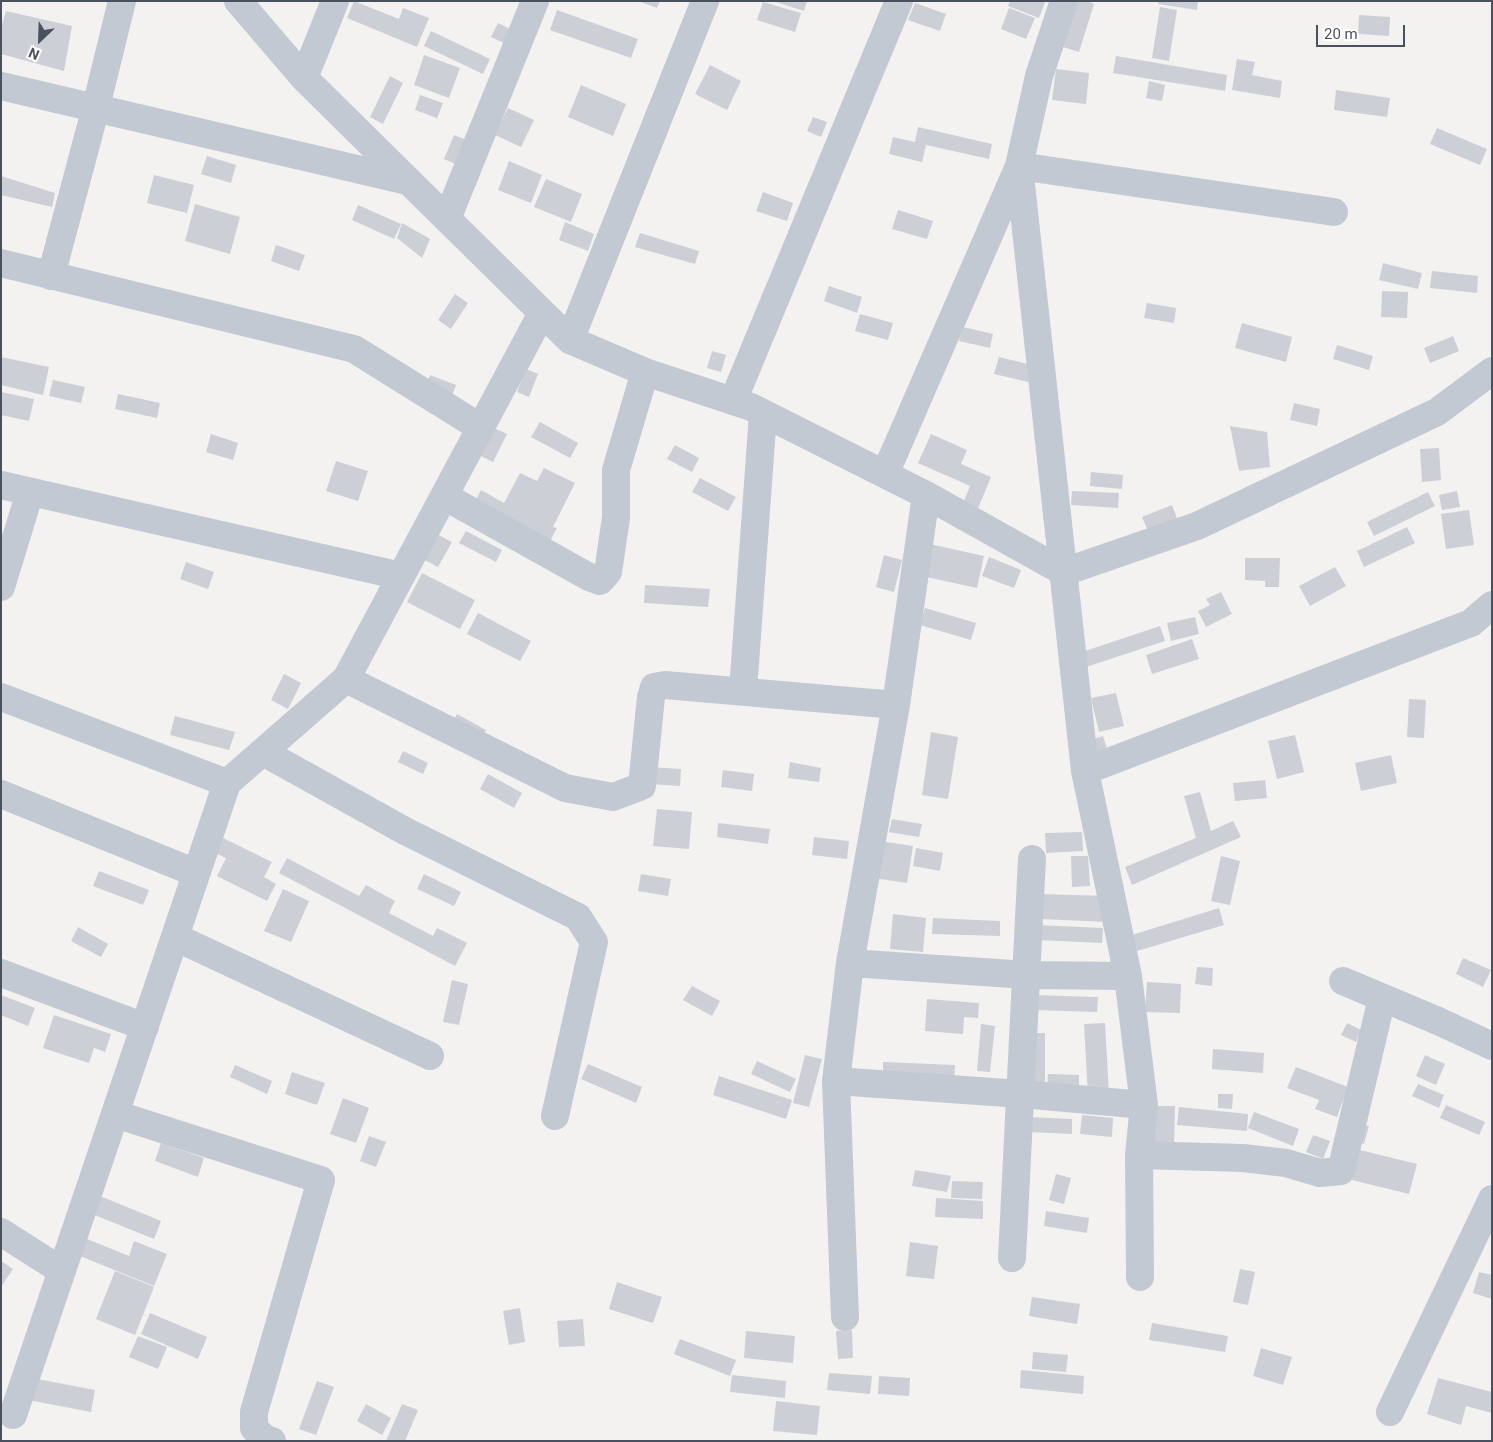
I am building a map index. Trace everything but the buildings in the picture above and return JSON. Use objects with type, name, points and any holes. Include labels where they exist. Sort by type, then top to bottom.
[{"type":"street","points":[[51,276],[122,1]]},
{"type":"street","points":[[238,1],[304,78],[570,340],[644,372],[734,401],[763,414],[926,495],[1064,572],[1206,522],[1437,412],[1492,371]]},
{"type":"street","points":[[304,78],[336,1]]},
{"type":"street","points":[[446,219],[535,1]]},
{"type":"street","points":[[570,340],[705,1]]},
{"type":"street","points":[[734,401],[899,1]]},
{"type":"street","points":[[885,474],[1019,166],[1039,76],[1064,1]]},
{"type":"street","points":[[1,86],[408,181]]},
{"type":"street","points":[[1019,166],[1334,212]]},
{"type":"street","points":[[1019,166],[1084,771],[1128,976],[1144,1105],[1139,1155],[1140,1277]]},
{"type":"street","points":[[1,264],[354,349],[481,428]]},
{"type":"street","points":[[13,1415],[227,783],[346,679],[542,313]]},
{"type":"street","points":[[444,496],[589,577],[600,581],[608,572],[616,518],[616,470],[644,372]]},
{"type":"street","points":[[743,691],[763,414]]},
{"type":"street","points":[[1,485],[401,576]]},
{"type":"street","points":[[1,587],[30,492]]},
{"type":"street","points":[[845,1318],[836,1080],[850,963],[896,705],[926,495]]},
{"type":"street","points":[[1084,771],[1471,623],[1492,605]]},
{"type":"street","points":[[346,679],[565,788],[614,797],[642,786],[651,697],[654,687],[665,684],[896,705]]},
{"type":"street","points":[[1,697],[227,783]]},
{"type":"street","points":[[263,752],[405,831],[578,916],[594,942],[555,1116]]},
{"type":"street","points":[[1,794],[196,873]]},
{"type":"street","points":[[1012,1258],[1032,859]]},
{"type":"street","points":[[175,937],[430,1056]]},
{"type":"street","points":[[850,963],[1027,974],[1128,976]]},
{"type":"street","points":[[1,973],[145,1027]]},
{"type":"street","points":[[1343,981],[1492,1046]]},
{"type":"street","points":[[1139,1155],[1243,1158],[1286,1163],[1320,1173],[1341,1171],[1382,998]]},
{"type":"street","points":[[836,1080],[1144,1105]]},
{"type":"street","points":[[115,1114],[321,1180],[254,1412],[254,1428],[264,1438],[272,1441]]},
{"type":"street","points":[[1390,1412],[1492,1199]]},
{"type":"street","points":[[1,1232],[62,1271]]}]
